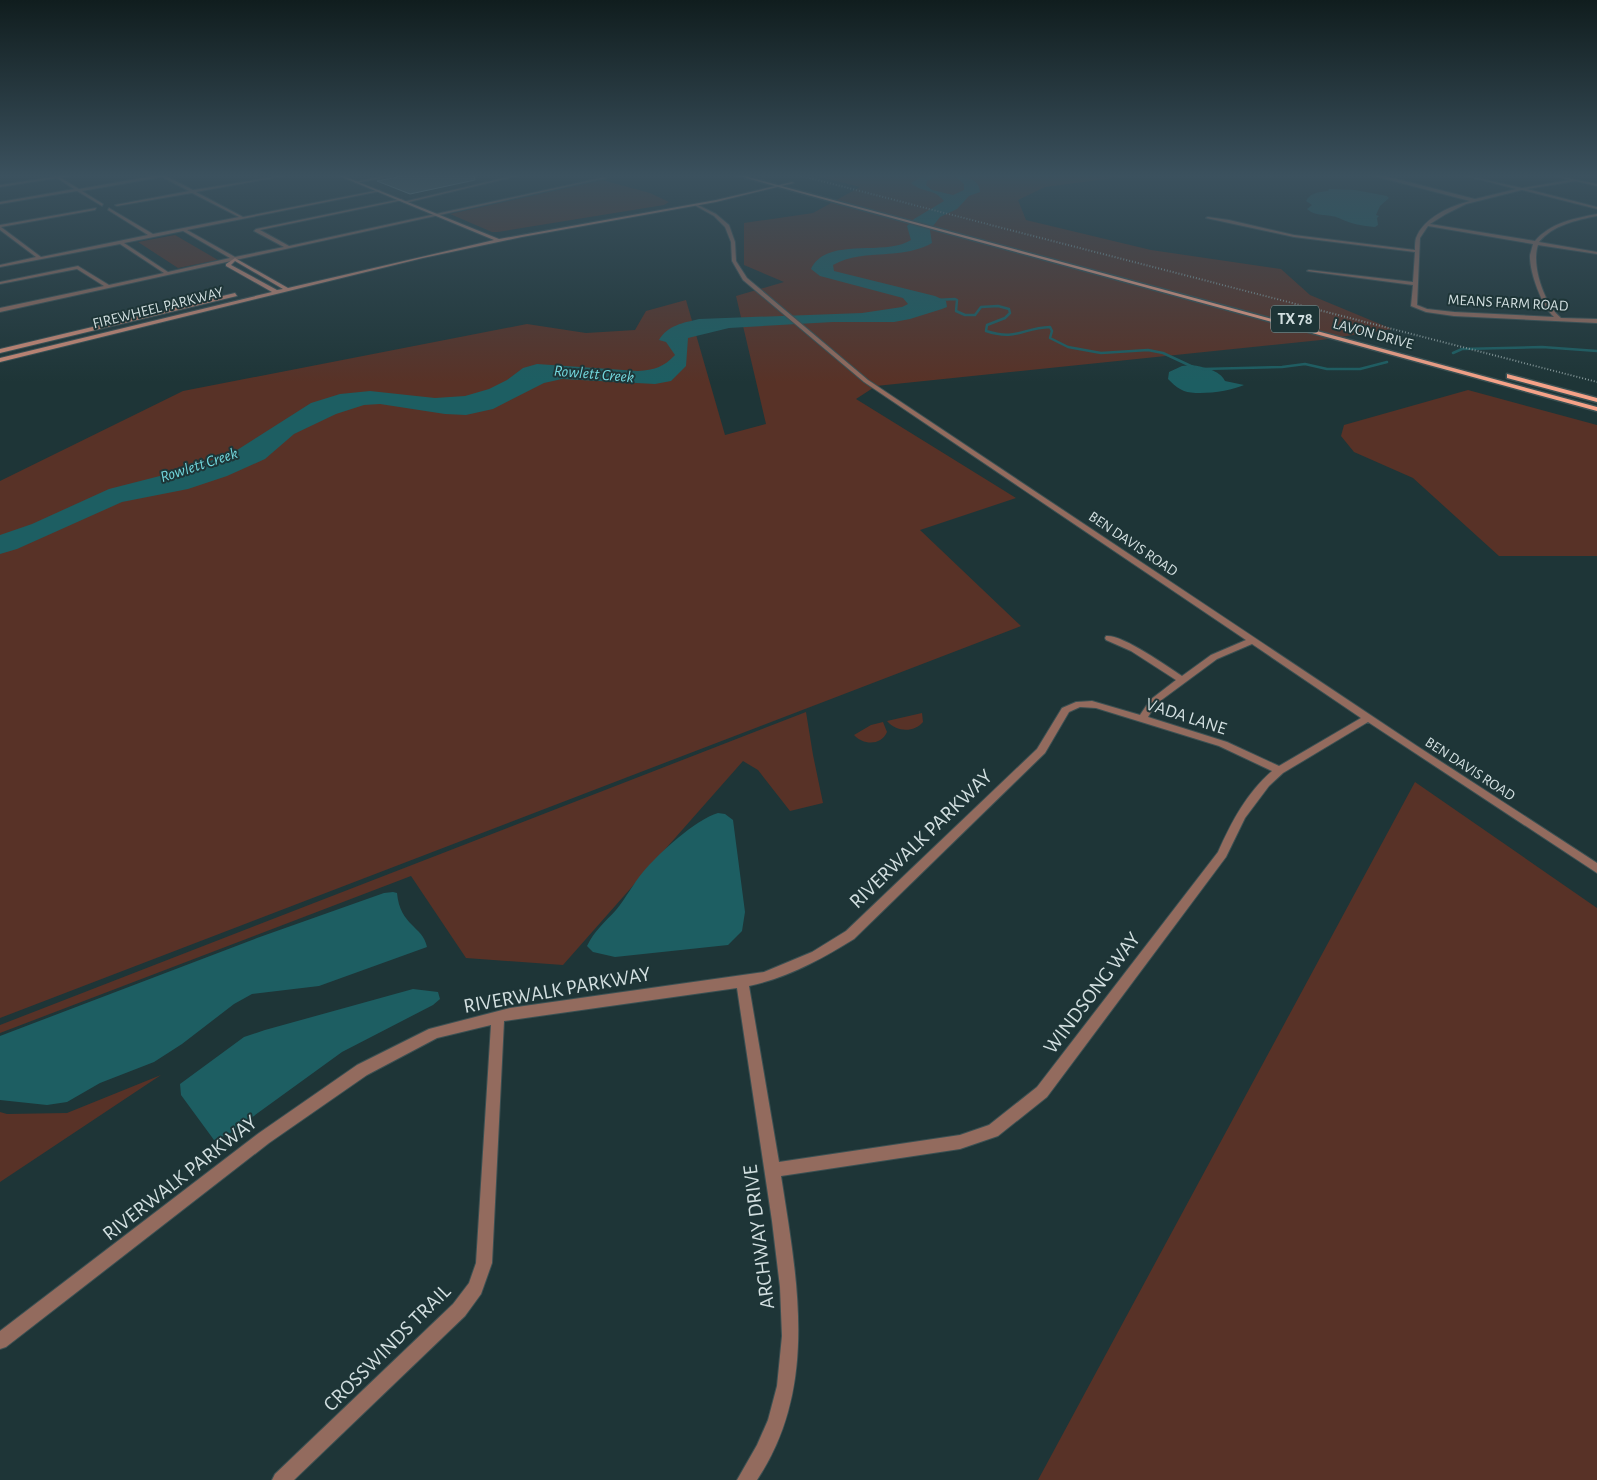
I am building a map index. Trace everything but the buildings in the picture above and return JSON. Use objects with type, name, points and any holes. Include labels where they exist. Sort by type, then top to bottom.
[{"type":"main road","name":"FIREWHEEL PARKWAY","points":[[0,360],[136,328],[275,291],[480,244]]},
{"type":"main road","name":"LAVON DRIVE","points":[[992,244],[1597,409]]},
{"type":"main road","name":"LAVON DRIVE","points":[[1017,244],[1360,336]]},
{"type":"main road","points":[[275,291],[228,265],[235,258],[286,289]]},
{"type":"main road","points":[[258,289],[288,282]]},
{"type":"main road","name":"FIREWHEEL PARKWAY","points":[[0,351],[239,294]]},
{"type":"main road","points":[[1502,374],[1597,400]]},
{"type":"street","points":[[22,244],[40,258]]},
{"type":"street","points":[[0,266],[19,264],[110,244]]},
{"type":"street","points":[[123,244],[167,273]]},
{"type":"street","points":[[210,244],[235,258]]},
{"type":"street","points":[[282,244],[288,247]]},
{"type":"street","points":[[0,310],[302,244]]},
{"type":"street","name":"BEN DAVIS ROAD","points":[[734,244],[734,262],[745,280],[781,308],[866,381],[1368,718],[1597,869]]},
{"type":"street","points":[[1360,244],[1416,251]]},
{"type":"street","points":[[1309,271],[1415,284],[1418,244]]},
{"type":"street","points":[[1535,244],[1532,251],[1543,302],[1559,319]]},
{"type":"street","points":[[1543,244],[1597,253]]},
{"type":"street","points":[[0,283],[78,267],[108,286]]},
{"type":"street","points":[[27,271],[34,276]]},
{"type":"street","name":"MEANS FARM ROAD","points":[[1415,284],[1414,306],[1418,308],[1454,314],[1597,321]]},
{"type":"street","points":[[1109,638],[1134,649],[1182,680]]},
{"type":"street","points":[[1142,720],[1153,702],[1214,657],[1254,640]]},
{"type":"street","name":"VADA LANE","points":[[1081,703],[1097,705],[1223,744],[1279,770]]},
{"type":"street","name":"RIVERWALK PARKWAY","points":[[0,1341],[264,1138],[362,1070],[434,1033],[498,1016],[765,977],[816,956],[850,935],[1041,751],[1065,710],[1081,703]]},
{"type":"street","name":"WINDSONG WAY","points":[[773,1170],[960,1142],[993,1131],[1020,1112],[1048,1084],[1222,854],[1240,816],[1265,784],[1279,770],[1368,718]]},
{"type":"street","name":"ARCHWAY DRIVE","points":[[742,981],[773,1170],[790,1301],[790,1353],[785,1392],[774,1429],[754,1469],[746,1480]]},
{"type":"street","name":"CROSSWINDS TRAIL","points":[[281,1480],[459,1310],[476,1288],[484,1263],[498,1016]]},
{"type":"shaded area","points":[[141,244],[191,244],[218,260],[178,268]]},
{"type":"shaded area","points":[[744,244],[1126,244],[1151,250],[1281,269],[1310,295],[1392,329],[1321,340],[876,386],[856,399],[1016,498],[920,530],[1021,626],[0,1018],[0,481],[183,391],[527,324],[586,333],[635,330],[646,311],[686,300],[725,435],[766,424],[736,296],[784,282],[744,265]]},
{"type":"shaded area","points":[[1468,390],[1597,425],[1597,556],[1499,556],[1413,478],[1354,452],[1341,436],[1344,425]]},
{"type":"shaded area","points":[[806,712],[823,803],[790,811],[758,770],[743,761],[563,965],[466,958],[411,876],[0,1033],[0,1025]]},
{"type":"shaded area","points":[[922,713],[923,722],[915,728],[900,729],[887,721]]},
{"type":"shaded area","points":[[883,722],[887,732],[881,740],[867,742],[854,735],[871,725]]},
{"type":"shaded area","points":[[1415,782],[1597,908],[1597,1480],[1038,1480]]},
{"type":"shaded area","points":[[161,1075],[0,1182],[0,1112],[7,1114],[67,1113]]},
{"type":"water","name":"Rowlett Creek","points":[[929,244],[907,252],[869,255],[844,260],[833,265],[834,271],[935,296],[946,301],[947,307],[894,322],[833,322],[729,328],[688,338],[686,366],[671,381],[655,384],[562,379],[544,383],[493,409],[466,415],[445,414],[380,404],[364,405],[336,414],[294,434],[265,459],[227,476],[188,489],[122,502],[17,549],[0,554],[0,535],[32,524],[109,489],[191,468],[234,452],[311,403],[340,394],[370,391],[435,398],[465,396],[489,389],[507,380],[523,368],[537,364],[638,371],[649,370],[663,365],[675,355],[666,342],[659,340],[663,335],[676,325],[699,319],[862,313],[902,307],[908,304],[903,298],[820,276],[811,269],[818,259],[829,253],[856,248]]},
{"type":"water","points":[[1192,365],[1215,372],[1223,377],[1225,381],[1244,385],[1223,391],[1197,393],[1184,391],[1168,379],[1169,372],[1182,366]]},
{"type":"water","points":[[718,813],[725,814],[733,820],[745,912],[742,931],[728,945],[615,957],[593,952],[587,946],[593,936],[616,910],[639,877],[668,847],[699,822]]},
{"type":"water","points":[[384,893],[397,893],[402,912],[421,934],[427,947],[319,986],[252,994],[234,1004],[182,1044],[154,1062],[100,1083],[67,1102],[47,1105],[0,1100],[0,1036],[257,938]]},
{"type":"water","points":[[413,989],[438,992],[440,999],[433,1005],[342,1052],[229,1134],[214,1140],[181,1095],[180,1084],[244,1037]]},
{"type":"waterway","points":[[936,300],[957,300],[956,311],[965,315],[975,315],[981,307],[998,306],[1009,309],[1010,313],[1005,318],[987,325],[986,331],[997,334],[1005,335],[1050,327],[1052,331],[1050,338],[1068,347],[1101,353],[1148,350],[1163,353],[1193,367]]},
{"type":"waterway","points":[[1453,353],[1462,349],[1542,347],[1597,351]]},
{"type":"waterway","points":[[1203,369],[1282,367],[1305,364],[1327,369],[1360,369],[1387,362]]},
{"type":"railway","points":[[1065,244],[1597,382]]}]
